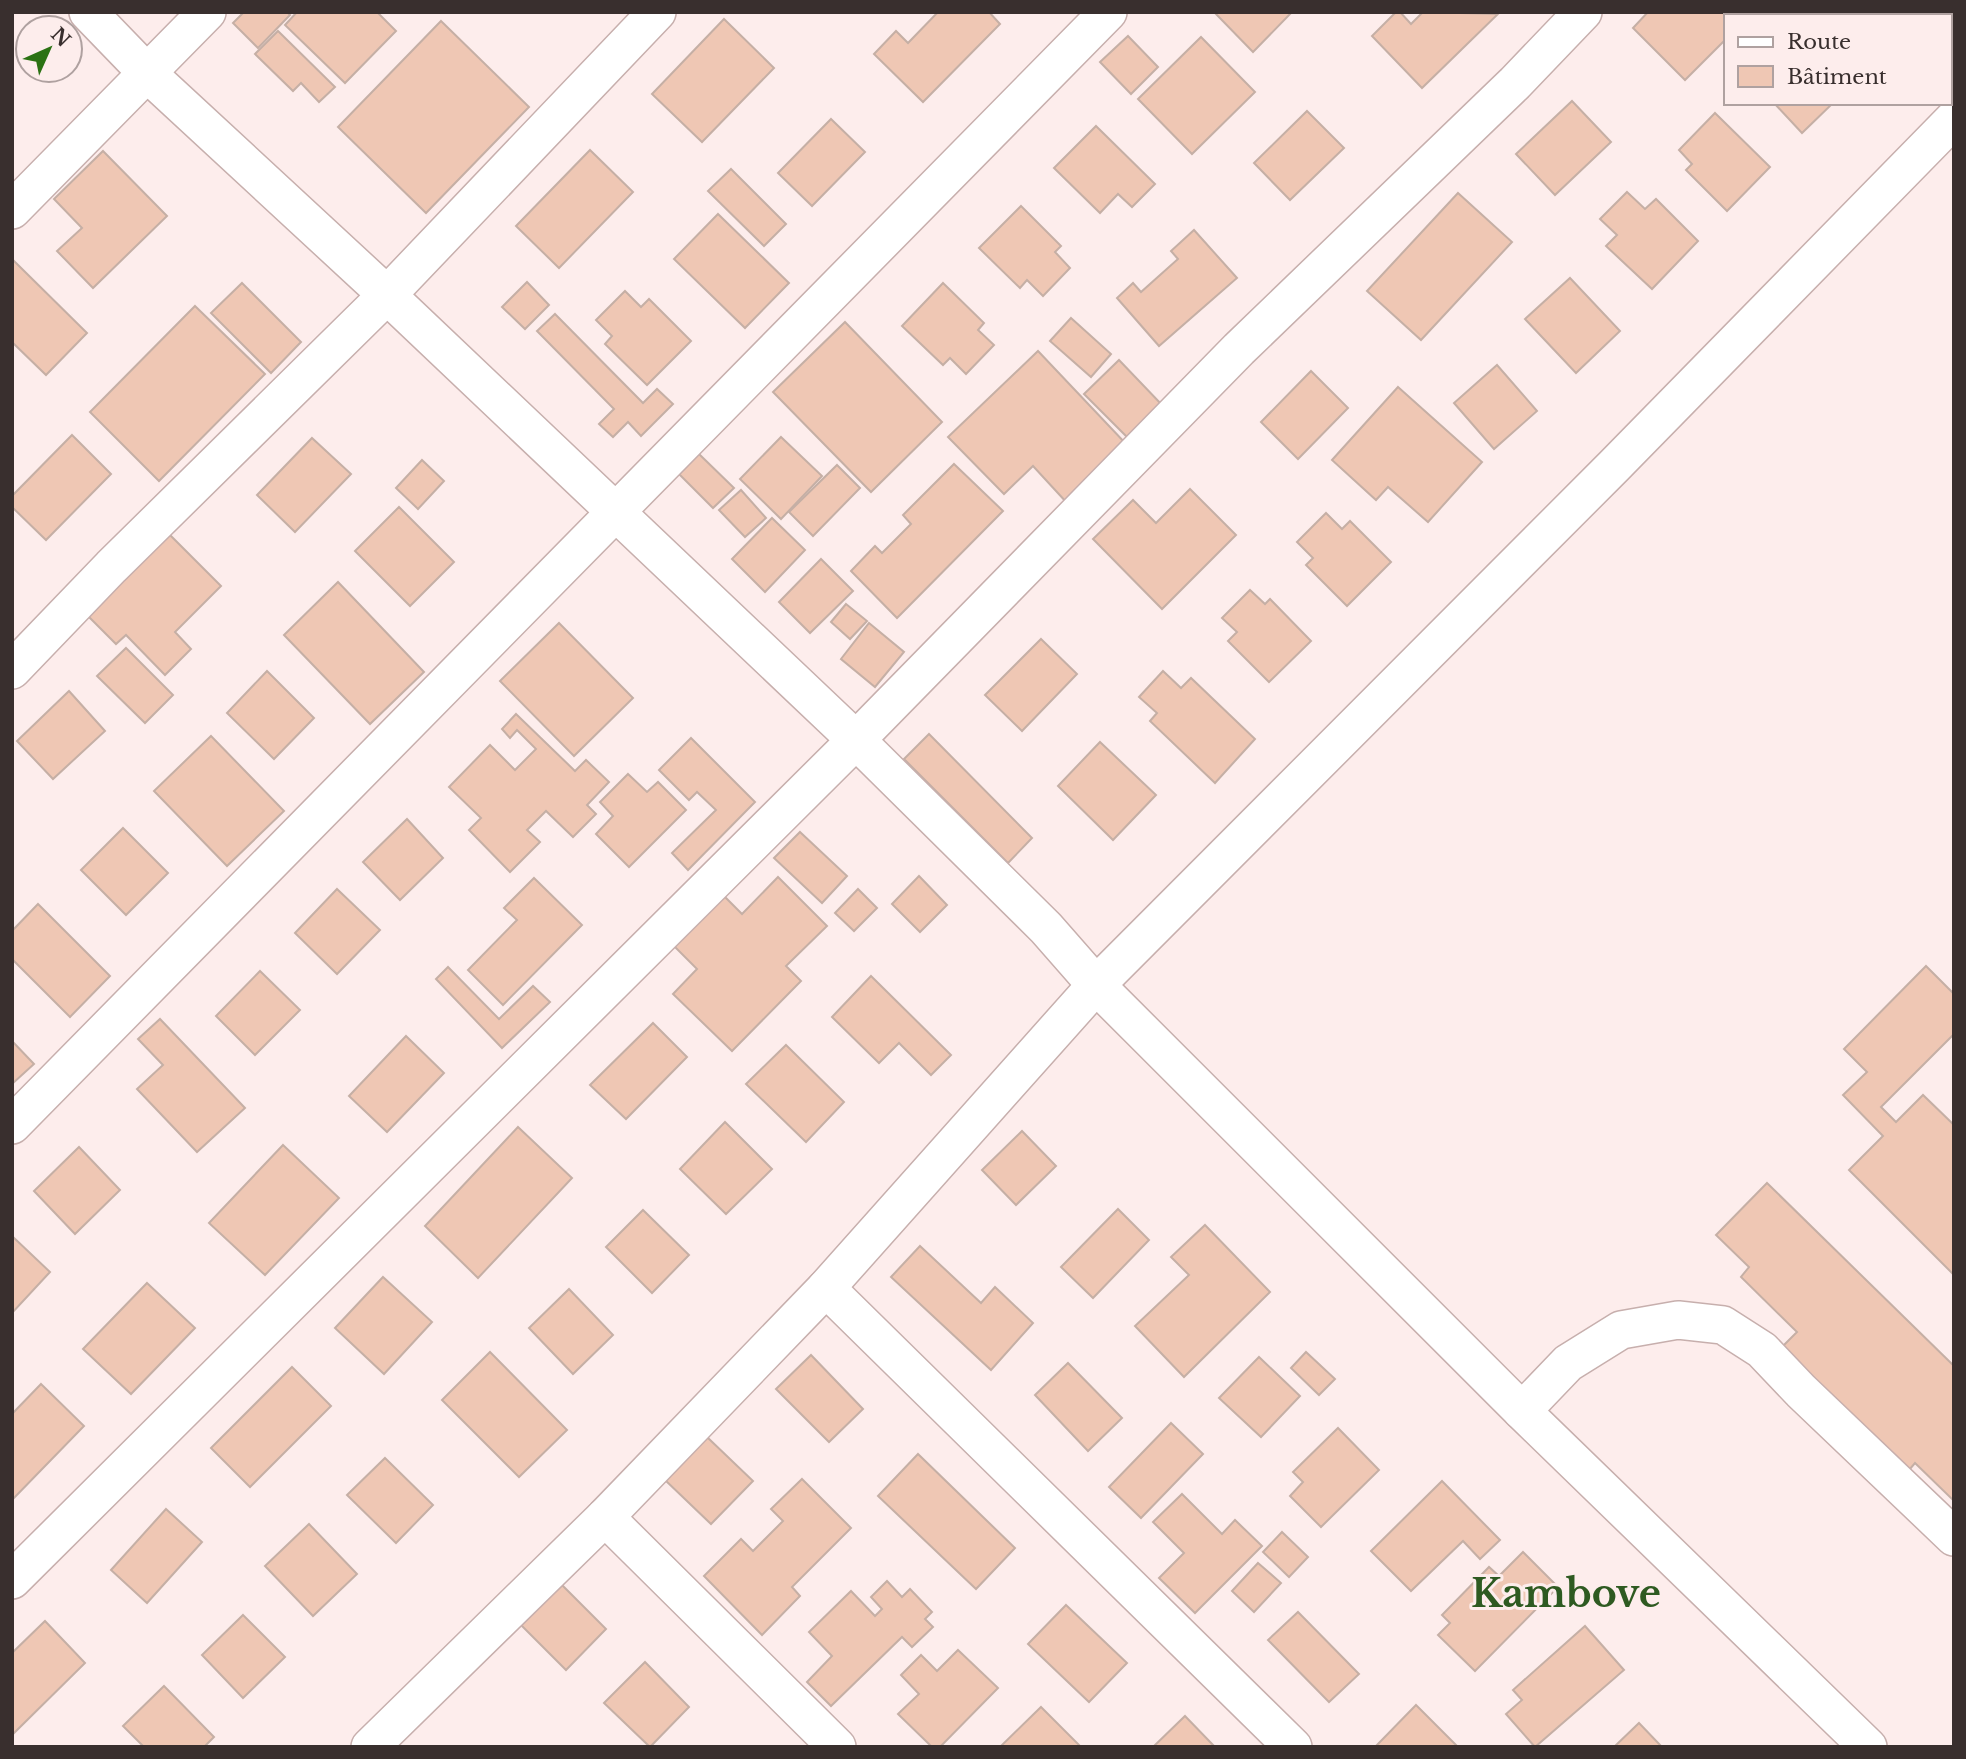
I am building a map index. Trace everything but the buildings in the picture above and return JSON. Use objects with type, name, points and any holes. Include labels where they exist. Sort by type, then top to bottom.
[{"type":"street","points":[[88,12],[147,73],[387,295],[856,740],[1046,928],[1096,985],[1522,1411],[1868,1747]]},
{"type":"street","points":[[12,210],[207,12]]},
{"type":"street","points":[[12,670],[111,567],[387,295],[657,12]]},
{"type":"street","points":[[12,1580],[856,740],[1240,349],[1515,83],[1584,12]]},
{"type":"street","points":[[12,1125],[615,513],[1094,17]]},
{"type":"street","points":[[370,1747],[605,1517],[826,1288],[1096,985],[1614,466],[1954,119]]},
{"type":"street","points":[[826,1288],[1293,1747]]},
{"type":"street","points":[[1522,1411],[1568,1363],[1621,1330],[1678,1320],[1723,1325],[1762,1350],[1801,1391],[1954,1537]]},
{"type":"street","points":[[605,1517],[837,1747]]},
{"type":"district","name":"Kambove","points":[[1566,1593]]}]
